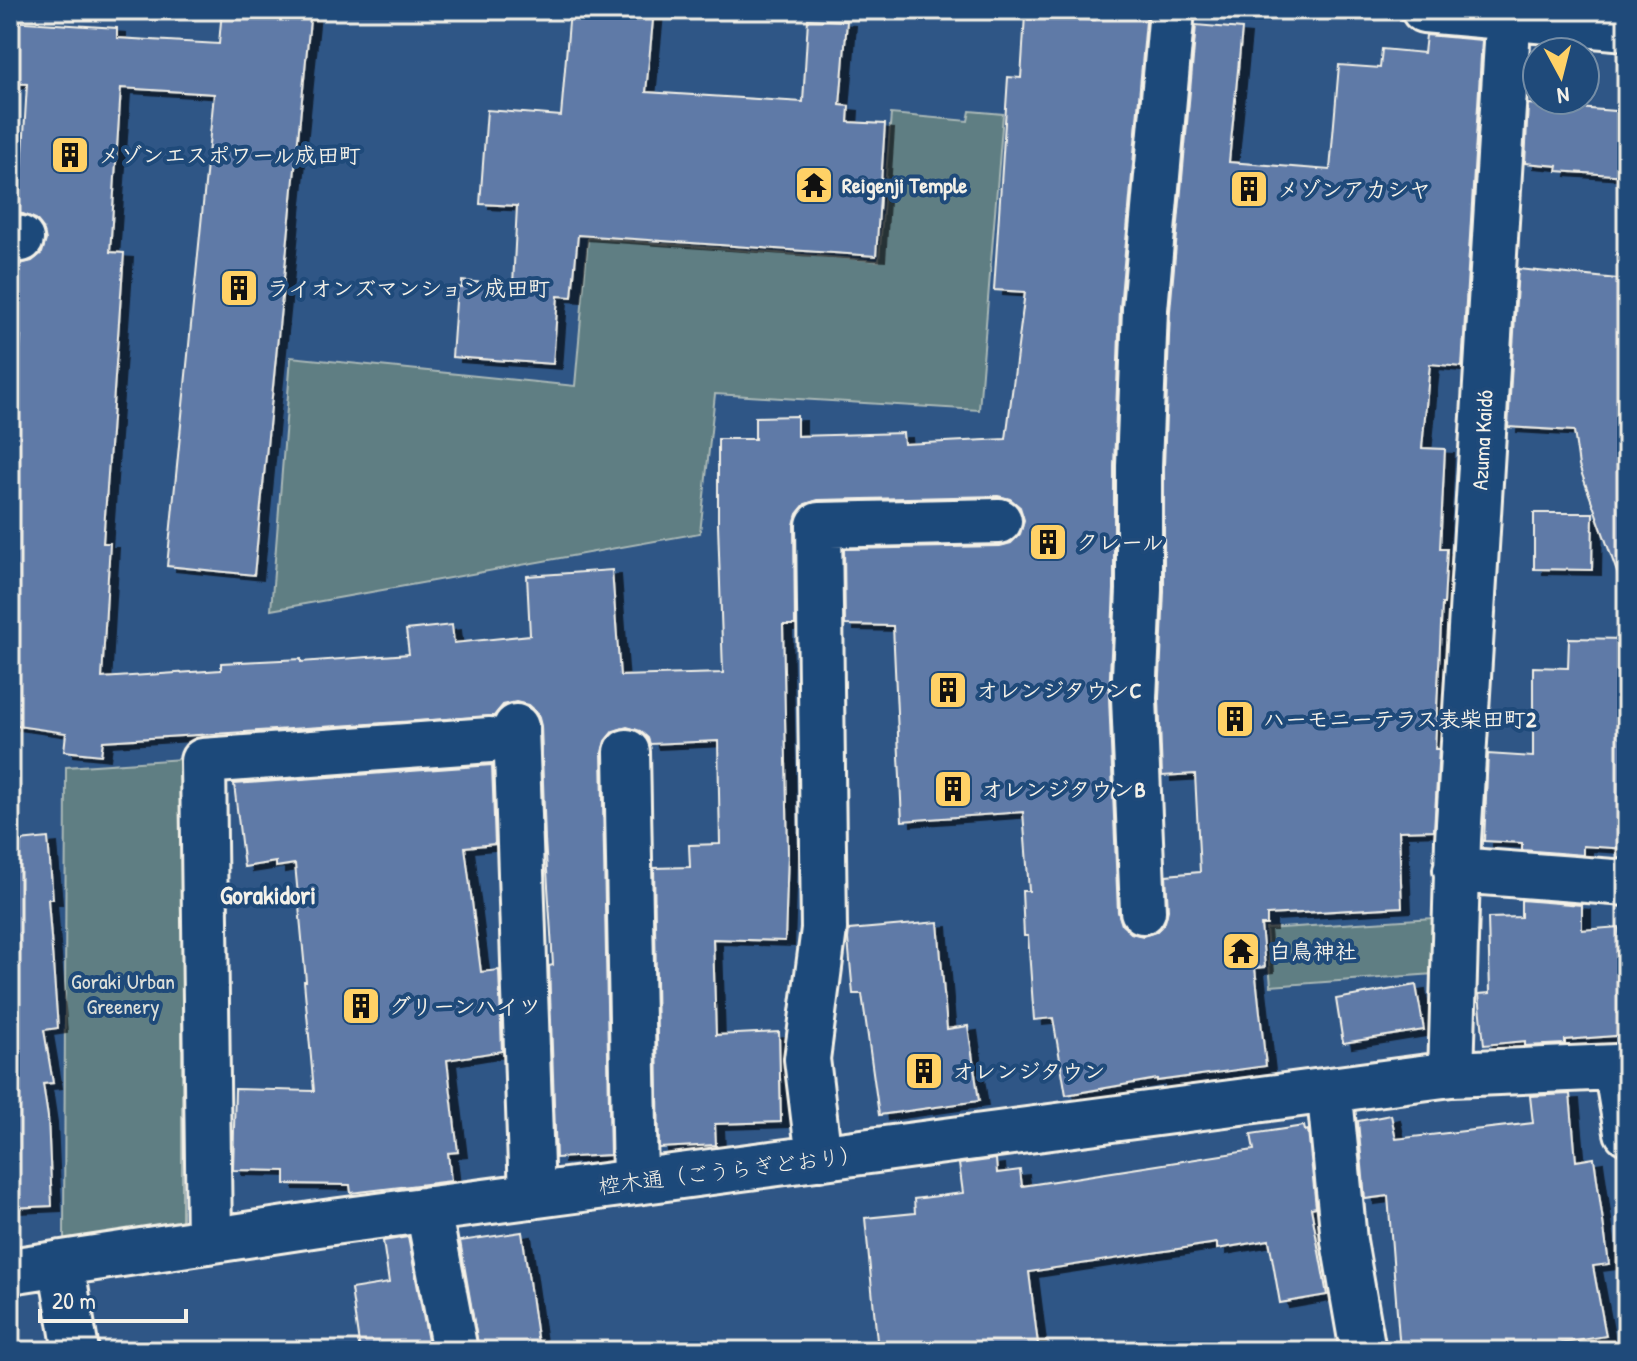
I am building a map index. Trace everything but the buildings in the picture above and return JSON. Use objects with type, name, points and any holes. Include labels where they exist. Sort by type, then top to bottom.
[{"type":"street","points":[[1143,911],[1134,698],[1139,590],[1141,403],[1149,248],[1172,10]]},
{"type":"street","points":[[1424,10],[1508,14],[1627,28]]},
{"type":"street","name":"Azuma Kaidó","points":[[1451,1074],[1456,870],[1508,14]]},
{"type":"street","points":[[819,1158],[807,1059],[824,929],[819,525],[999,521]]},
{"type":"street","points":[[209,1241],[203,761],[503,734],[532,1196]]},
{"type":"street","points":[[627,752],[635,1182]]},
{"type":"street","points":[[1456,870],[1627,883]]},
{"type":"street","name":"椌木通（ごうらぎどおり）","points":[[10,1271],[325,1223],[1451,1074],[1616,1067],[1627,1132]]},
{"type":"street","points":[[1327,1091],[1344,1241],[1363,1351]]},
{"type":"street","points":[[428,1209],[455,1351]]},
{"type":"street","points":[[61,1263],[76,1351]]},
{"type":"green space","points":[[970,111],[1003,114],[979,410],[715,394],[700,533],[271,610],[291,357],[575,386],[588,238],[879,261],[891,114],[968,121]]},
{"type":"green space","name":"Goraki Urban Greenery","points":[[182,759],[182,1221],[64,1241],[66,767]]},
{"type":"green space","points":[[1433,918],[1434,974],[1271,986],[1266,929]]},
{"type":"place","name":"メゾンエスポワール成田町","points":[[70,155]]},
{"type":"place","name":"Reigenji Temple","points":[[814,185]]},
{"type":"place","name":"メゾンアカシヤ","points":[[1249,189]]},
{"type":"place","name":"ライオンズマンション成田町","points":[[239,288]]},
{"type":"place","name":"クレール","points":[[1048,542]]},
{"type":"place","name":"オレンジタウンC","points":[[948,690]]},
{"type":"place","name":"ハーモニーテラス表柴田町2","points":[[1235,719]]},
{"type":"place","name":"オレンジタウンB","points":[[953,789]]},
{"type":"place","name":"白鳥神社","points":[[1241,951]]},
{"type":"place","name":"グリーンハイツ","points":[[361,1006]]},
{"type":"place","name":"オレンジタウン","points":[[924,1071]]},
{"type":"district","name":"Gorakidori","points":[[268,895]]}]
